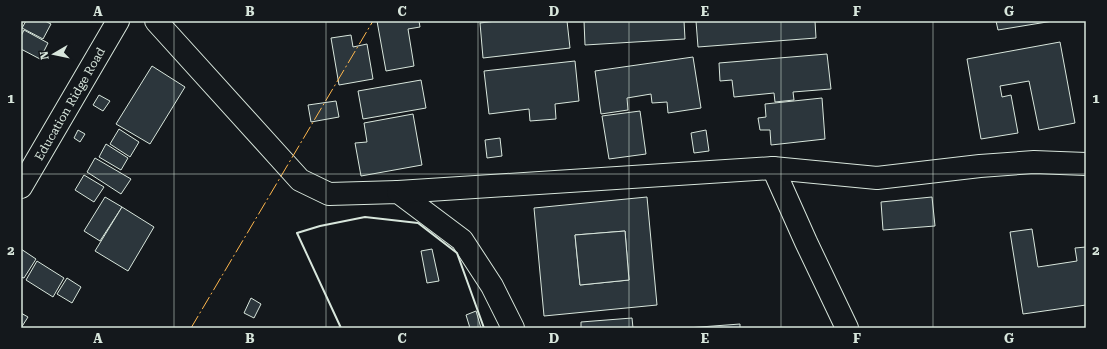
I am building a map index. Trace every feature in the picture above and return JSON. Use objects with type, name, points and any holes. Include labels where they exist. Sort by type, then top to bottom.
[{"type":"street","name":"Education Ridge Road","points":[[21,187],[118,21]]},
{"type":"street","points":[[156,21],[300,180],[329,194],[398,192],[774,168],[877,178],[980,166],[1026,163],[1086,164]]},
{"type":"street","points":[[774,168],[806,242],[847,328]]},
{"type":"street","points":[[398,192],[462,240],[492,286],[513,328]]},
{"type":"building","points":[[26,21],[45,21],[51,24],[43,39],[22,28]]},
{"type":"building","points":[[377,21],[419,21],[420,27],[408,29],[414,66],[386,71]]},
{"type":"building","points":[[496,21],[567,21],[570,48],[483,58],[480,23]]},
{"type":"building","points":[[584,21],[684,21],[685,39],[585,45]]},
{"type":"building","points":[[696,21],[815,21],[816,38],[698,47]]},
{"type":"building","points":[[996,21],[1053,21],[998,30]]},
{"type":"building","points":[[24,30],[48,43],[40,59],[21,49],[21,36]]},
{"type":"building","points":[[351,35],[353,47],[367,44],[373,79],[339,85],[331,38]]},
{"type":"building","points":[[1060,42],[1075,123],[1039,130],[1029,81],[1000,86],[1002,97],[1011,95],[1018,133],[981,139],[967,59]]},
{"type":"building","points":[[827,54],[831,89],[793,92],[794,100],[775,102],[774,93],[734,97],[732,80],[720,81],[719,63]]},
{"type":"building","points":[[693,57],[701,108],[668,113],[667,102],[652,103],[651,94],[627,98],[628,110],[601,114],[595,71]]},
{"type":"building","points":[[575,61],[579,101],[555,104],[556,119],[530,121],[529,109],[489,114],[484,71]]},
{"type":"building","points":[[152,66],[185,87],[150,144],[116,124]]},
{"type":"building","points":[[421,80],[426,108],[363,119],[358,91]]},
{"type":"building","points":[[99,95],[110,101],[103,111],[93,105]]},
{"type":"building","points":[[822,98],[825,139],[771,145],[770,130],[760,130],[758,118],[766,117],[765,104]]},
{"type":"building","points":[[336,101],[339,117],[311,122],[308,105]]},
{"type":"building","points":[[640,111],[646,154],[609,159],[602,116]]},
{"type":"building","points":[[413,114],[422,165],[361,176],[355,143],[367,142],[364,123]]},
{"type":"building","points":[[119,129],[139,142],[130,157],[110,144]]},
{"type":"building","points":[[78,130],[85,134],[80,142],[74,138]]},
{"type":"building","points":[[706,130],[709,151],[694,153],[691,133]]},
{"type":"building","points":[[500,138],[502,156],[487,158],[485,140]]},
{"type":"building","points":[[106,144],[128,158],[121,170],[99,157]]},
{"type":"building","points":[[95,158],[131,179],[121,194],[87,172]]},
{"type":"building","points":[[84,175],[104,187],[94,202],[75,190]]},
{"type":"building","points":[[105,197],[122,207],[100,241],[84,231]]},
{"type":"building","points":[[647,197],[657,305],[544,316],[534,208]],"holes":[[[625,231],[629,280],[580,285],[575,235]]]},
{"type":"building","points":[[932,197],[935,226],[883,230],[881,202]]},
{"type":"building","points":[[122,207],[154,227],[128,271],[95,251]]},
{"type":"building","points":[[1032,229],[1038,267],[1077,261],[1075,248],[1086,247],[1086,305],[1023,314],[1010,232]]},
{"type":"building","points":[[625,231],[629,280],[580,285],[575,235]]},
{"type":"building","points":[[21,249],[36,259],[24,278],[21,277]]},
{"type":"building","points":[[432,249],[439,281],[427,283],[421,251]]},
{"type":"building","points":[[37,261],[64,278],[53,297],[26,280]]},
{"type":"building","points":[[67,278],[81,287],[72,303],[57,294]]},
{"type":"building","points":[[251,298],[261,304],[254,318],[244,313]]},
{"type":"building","points":[[476,311],[481,328],[470,328],[466,315]]},
{"type":"building","points":[[21,313],[28,317],[21,328]]},
{"type":"building","points":[[632,318],[633,328],[581,328],[581,322]]},
{"type":"building","points":[[740,324],[740,328],[687,328]]},
{"type":"wall","points":[[341,328],[297,233],[320,226],[365,217],[418,223],[457,253],[484,328]]},
{"type":"power","points":[[191,328],[373,21]]}]
